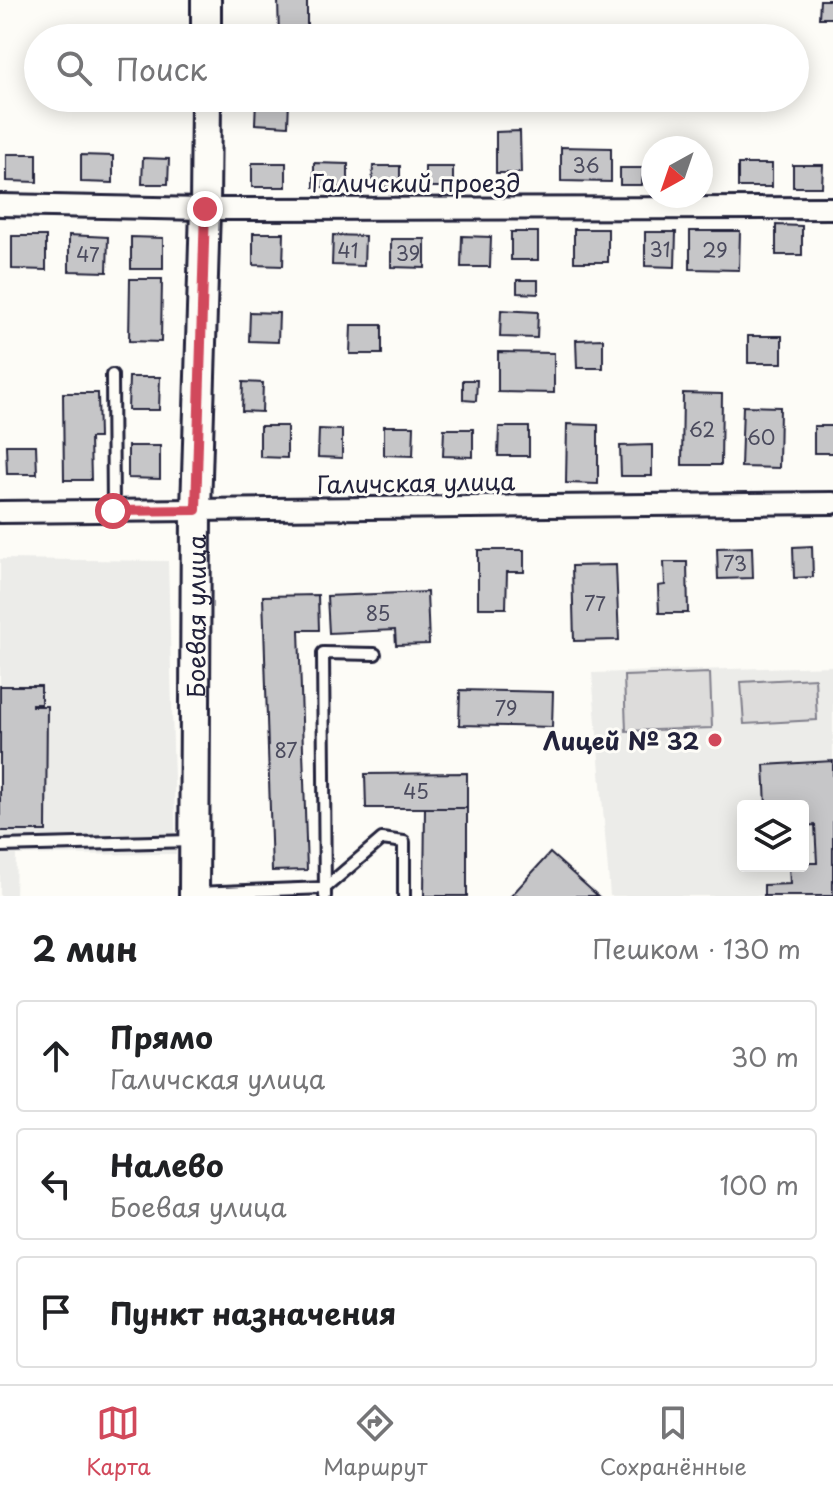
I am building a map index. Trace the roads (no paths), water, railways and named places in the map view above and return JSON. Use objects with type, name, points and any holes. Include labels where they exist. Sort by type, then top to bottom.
[{"type":"street","points":[[206,0],[206,24]]},
{"type":"street","name":"Боевая улица","points":[[194,894],[196,510],[206,112]]},
{"type":"street","name":"Галичский проезд","points":[[0,205],[205,209],[833,208]]},
{"type":"street","name":"Галичская улица","points":[[0,512],[833,503]]},
{"type":"lane","points":[[112,375],[113,511]]},
{"type":"lane","points":[[325,892],[323,653],[375,654]]},
{"type":"lane","points":[[194,894],[325,892],[382,839],[404,842],[404,896]]},
{"type":"lane","points":[[0,846],[194,841]]},
{"type":"place","name":"Лицей № 32","points":[[715,740]]}]
